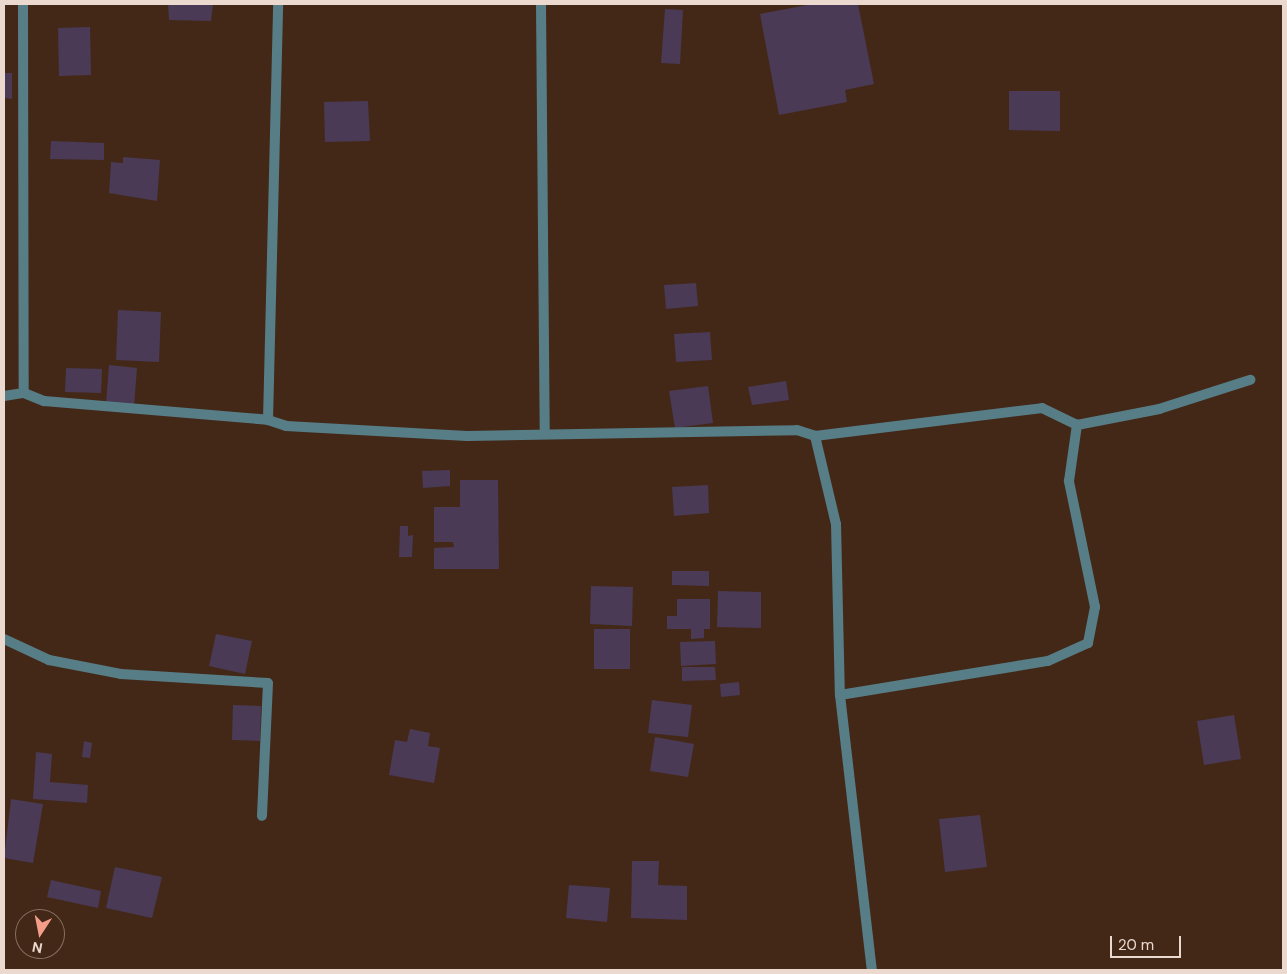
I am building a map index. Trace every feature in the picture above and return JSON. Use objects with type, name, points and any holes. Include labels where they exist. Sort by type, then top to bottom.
[{"type":"street","points":[[23,4],[24,393]]},
{"type":"street","points":[[268,420],[278,4]]},
{"type":"street","points":[[541,4],[545,434]]},
{"type":"street","points":[[4,396],[24,393],[44,400],[268,420],[286,426],[467,436],[797,430],[815,436],[1042,408],[1077,425],[1160,409],[1250,380]]},
{"type":"street","points":[[840,695],[1048,661],[1088,643],[1095,607],[1069,481],[1077,425]]},
{"type":"street","points":[[815,436],[836,524],[840,695],[872,970]]},
{"type":"street","points":[[4,639],[48,660],[120,674],[268,683],[262,816]]},
{"type":"building","points":[[168,4],[213,4],[211,21],[169,20]]},
{"type":"building","points":[[813,4],[858,4],[874,84],[845,90],[847,102],[779,115],[760,14]]},
{"type":"building","points":[[665,9],[683,10],[680,64],[661,63]]},
{"type":"building","points":[[90,27],[91,75],[59,76],[58,28]]},
{"type":"building","points":[[4,73],[12,73],[12,99],[4,98]]},
{"type":"building","points":[[1009,91],[1060,91],[1060,131],[1009,130]]},
{"type":"building","points":[[368,101],[370,141],[325,142],[324,102]]},
{"type":"building","points":[[51,141],[104,143],[104,160],[50,159]]},
{"type":"building","points":[[123,157],[160,160],[157,201],[109,193],[111,162],[123,163]]},
{"type":"building","points":[[696,283],[698,306],[666,309],[664,285]]},
{"type":"building","points":[[118,310],[161,312],[159,362],[116,360]]},
{"type":"building","points":[[710,332],[712,360],[676,362],[674,334]]},
{"type":"building","points":[[109,365],[137,368],[134,406],[106,403]]},
{"type":"building","points":[[66,368],[102,369],[101,393],[65,392]]},
{"type":"building","points":[[786,381],[789,400],[752,405],[748,387]]},
{"type":"building","points":[[708,386],[713,423],[675,428],[669,391]]},
{"type":"building","points":[[450,470],[450,486],[423,488],[422,471]]},
{"type":"building","points":[[460,480],[498,480],[499,569],[434,569],[434,548],[454,547],[453,542],[434,542],[434,507],[460,507]]},
{"type":"building","points":[[708,485],[709,513],[674,516],[672,487]]},
{"type":"building","points":[[400,526],[408,526],[408,536],[413,535],[412,557],[399,557]]},
{"type":"building","points":[[672,571],[709,571],[709,586],[672,585]]},
{"type":"building","points":[[591,586],[633,587],[632,626],[590,624]]},
{"type":"building","points":[[718,591],[761,592],[761,628],[717,627]]},
{"type":"building","points":[[677,599],[710,599],[710,629],[704,629],[704,638],[691,639],[691,629],[667,629],[667,616],[677,616]]},
{"type":"building","points":[[594,629],[630,629],[630,669],[594,669]]},
{"type":"building","points":[[216,634],[252,641],[245,674],[209,666]]},
{"type":"building","points":[[715,641],[716,664],[681,666],[680,642]]},
{"type":"building","points":[[682,667],[715,667],[716,680],[682,681]]},
{"type":"building","points":[[739,682],[740,695],[721,697],[720,684]]},
{"type":"building","points":[[652,700],[692,705],[688,737],[648,733]]},
{"type":"building","points":[[233,705],[261,706],[260,741],[232,740]]},
{"type":"building","points":[[1234,715],[1241,759],[1204,765],[1197,721]]},
{"type":"building","points":[[410,729],[430,733],[428,746],[440,748],[434,783],[389,775],[395,740],[407,742]]},
{"type":"building","points":[[655,737],[694,744],[688,777],[650,771]]},
{"type":"building","points":[[84,741],[92,743],[90,758],[82,757]]},
{"type":"building","points":[[36,752],[52,754],[50,782],[88,785],[87,803],[33,799]]},
{"type":"building","points":[[11,799],[43,804],[33,863],[4,858]]},
{"type":"building","points":[[980,815],[987,867],[945,872],[939,819]]},
{"type":"building","points":[[632,861],[659,861],[658,885],[687,886],[687,920],[631,918]]},
{"type":"building","points":[[115,867],[162,877],[152,918],[106,908]]},
{"type":"building","points":[[51,880],[101,891],[98,908],[47,897]]},
{"type":"building","points":[[569,885],[610,888],[607,922],[566,918]]}]
